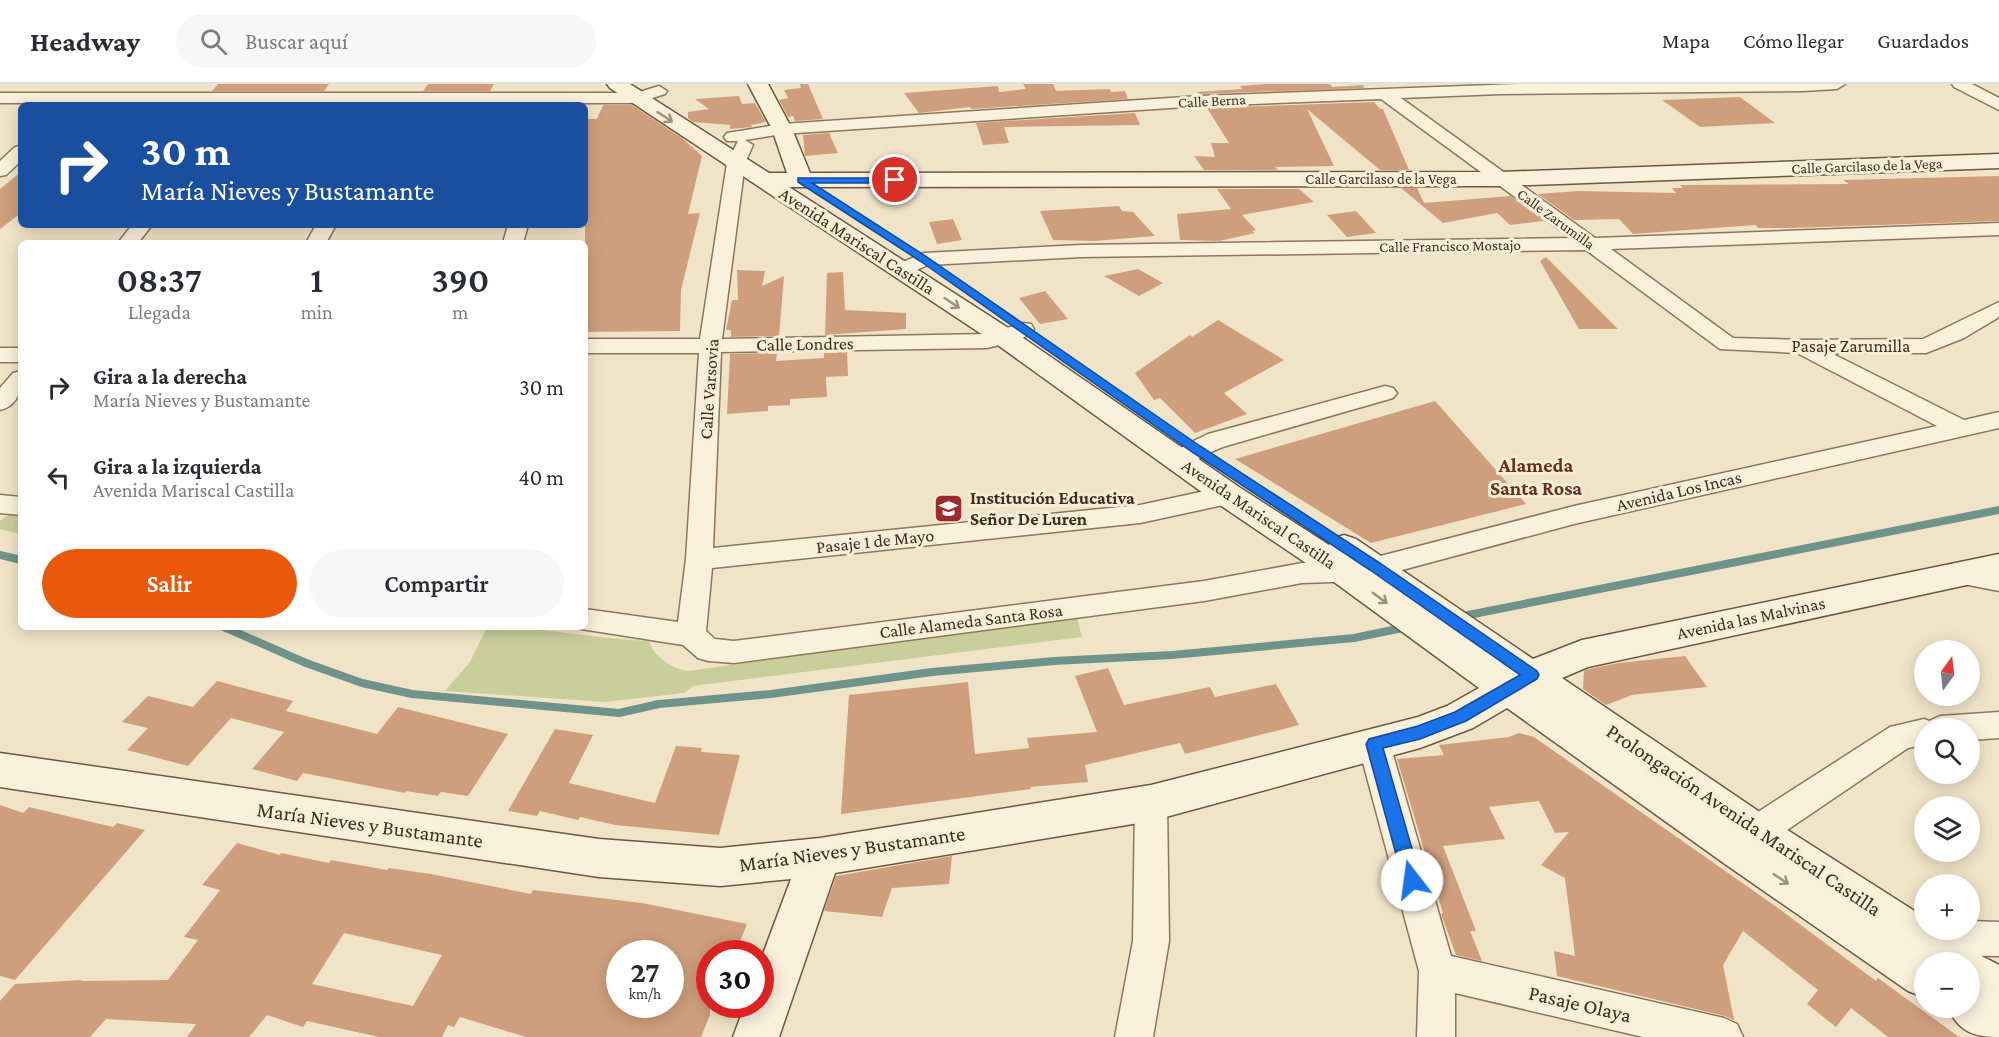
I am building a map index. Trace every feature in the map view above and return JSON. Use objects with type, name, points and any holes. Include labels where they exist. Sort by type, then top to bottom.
[{"type":"street","points":[[73,101],[90,84]]},
{"type":"street","points":[[240,101],[253,84]]},
{"type":"street","name":"Avenida Mariscal Castilla","points":[[616,84],[648,91],[737,148],[801,180],[913,264],[1424,615],[1497,651],[1520,682]]},
{"type":"street","points":[[758,84],[783,129],[801,180]]},
{"type":"street","name":"Calle Berna","points":[[737,148],[783,129],[1200,101],[1384,93],[1837,84]]},
{"type":"street","points":[[1960,84],[1999,105]]},
{"type":"street","points":[[0,98],[73,101],[240,101],[396,95],[558,101],[648,91]]},
{"type":"street","name":"Calle Zarumilla","points":[[1384,93],[1728,344]]},
{"type":"street","name":"Avenida Mariscal Castilla","points":[[737,148],[763,180],[913,264]]},
{"type":"street","name":"Calle Varsovia","points":[[691,635],[699,559],[710,346],[737,148]]},
{"type":"street","points":[[0,171],[18,154]]},
{"type":"street","name":"Calle Garcilaso de la Vega","points":[[763,180],[1501,179],[1999,161]]},
{"type":"street","points":[[130,240],[140,228]]},
{"type":"street","name":"Calle Francisco Mostajo","points":[[913,264],[1081,251],[1589,244],[1999,229]]},
{"type":"street","name":"Pasaje Zarumilla","points":[[1728,344],[1802,347],[1926,346],[1956,333],[1999,308]]},
{"type":"street","name":"Calle Londres","points":[[588,346],[987,341],[1013,333]]},
{"type":"street","points":[[1802,347],[1960,428]]},
{"type":"street","points":[[0,355],[18,355]]},
{"type":"street","points":[[0,403],[18,382]]},
{"type":"street","points":[[1188,455],[1217,440],[1385,393]]},
{"type":"street","name":"Avenida Los Incas","points":[[1361,570],[1574,515],[1999,420]]},
{"type":"street","name":"Avenida Mariscal Castilla","points":[[1188,455],[1228,495],[1361,570]]},
{"type":"street","name":"Pasaje 1 de Mayo","points":[[699,559],[1140,514],[1228,495]]},
{"type":"street","points":[[0,504],[18,506]]},
{"type":"street","name":"Avenida las Malvinas","points":[[1520,682],[1582,654],[1999,566]]},
{"type":"street","name":"Calle Alameda Santa Rosa","points":[[588,620],[691,635],[708,651],[734,652],[1204,591],[1302,573],[1361,570]]},
{"type":"street","points":[[1958,574],[1999,581]]},
{"type":"street","name":"Avenida Mariscal Castilla","points":[[1424,615],[1461,657],[1520,682]]},
{"type":"street","name":"María Nieves y Bustamante","points":[[0,770],[599,858],[720,867],[820,857],[1151,803],[1420,732],[1460,717],[1520,682]]},
{"type":"street","name":"Prolongación Avenida Mariscal Castilla","points":[[1520,682],[1748,841],[1915,952]]},
{"type":"street","points":[[1980,726],[1999,725]]},
{"type":"street","points":[[1748,841],[1901,736],[1914,734]]},
{"type":"street","points":[[1374,744],[1437,971],[1436,1037]]},
{"type":"street","points":[[1134,1037],[1151,941],[1151,803]]},
{"type":"street","points":[[756,1037],[820,857]]},
{"type":"street","points":[[1944,952],[1999,939]]},
{"type":"street","name":"Pasaje Olaya","points":[[1437,971],[1724,1037]]},
{"type":"street","points":[[1980,979],[1999,992]]},
{"type":"street","points":[[1980,1012],[1999,1025]]},
{"type":"green space","points":[[18,507],[18,533],[0,529],[0,521]]},
{"type":"green space","points":[[1077,618],[1082,637],[693,686],[684,693],[605,702],[445,691],[470,662],[486,630],[537,630],[649,641],[659,657],[677,668],[689,671],[1007,624]]},
{"type":"building","points":[[218,84],[329,84],[324,91],[212,91]]},
{"type":"building","points":[[428,84],[494,84],[490,91],[423,91]]},
{"type":"building","points":[[800,84],[808,84],[823,119],[795,121],[793,116],[788,117],[779,100],[788,98],[784,90],[801,88]]},
{"type":"building","points":[[1023,84],[1053,84],[1056,91],[1110,89],[1111,92],[1125,91],[1128,99],[971,109],[970,107],[919,113],[904,93],[998,86],[999,92],[1026,89]]},
{"type":"building","points":[[1330,84],[1332,87],[1363,85],[1364,88],[1199,94],[1197,92],[1242,89],[1240,86]]},
{"type":"building","points":[[739,96],[742,104],[755,103],[766,122],[751,125],[752,127],[730,129],[730,125],[693,122],[688,118],[688,112],[709,109],[695,99]]},
{"type":"building","points":[[1740,97],[1775,123],[1700,127],[1662,100]]},
{"type":"building","points":[[1374,102],[1380,109],[1383,109],[1409,170],[1380,170],[1307,109],[1334,166],[1275,167],[1278,170],[1204,170],[1194,156],[1215,157],[1211,143],[1229,143],[1207,108]]},
{"type":"building","points":[[603,105],[632,105],[682,138],[702,156],[688,214],[700,213],[681,290],[680,331],[588,332],[588,240],[585,240],[585,228],[588,228],[588,119],[597,119]]},
{"type":"building","points":[[1135,113],[1140,125],[1004,127],[1009,143],[983,145],[976,123]]},
{"type":"building","points":[[829,133],[838,153],[805,156],[803,135]]},
{"type":"building","points":[[18,174],[18,215],[0,229],[0,189]]},
{"type":"building","points":[[1999,176],[1999,221],[1793,228],[1758,228],[1756,225],[1633,234],[1619,219],[1574,220],[1538,194],[1578,191],[1676,193],[1672,188],[1683,188],[1680,185],[1849,184],[1843,180]]},
{"type":"building","points":[[1401,188],[1417,188],[1424,203],[1510,196],[1544,221],[1510,225],[1497,213],[1443,223]]},
{"type":"building","points":[[1217,189],[1299,189],[1314,202],[1242,215],[1256,230],[1252,231],[1255,233],[1219,241],[1180,240],[1177,214],[1231,209]]},
{"type":"building","points":[[1119,206],[1122,211],[1133,212],[1155,236],[1095,241],[1053,240],[1040,211]]},
{"type":"building","points":[[1356,211],[1376,233],[1347,237],[1327,215]]},
{"type":"building","points":[[953,219],[962,240],[937,244],[929,222]]},
{"type":"building","points":[[1546,257],[1618,329],[1579,329],[1540,261]]},
{"type":"building","points":[[1138,269],[1163,283],[1139,296],[1104,276]]},
{"type":"building","points":[[737,270],[765,271],[762,286],[784,276],[779,336],[731,337],[731,330],[726,330],[732,300],[738,300]]},
{"type":"building","points":[[843,272],[845,310],[906,313],[906,329],[825,335],[827,273]]},
{"type":"building","points":[[1045,291],[1068,319],[1040,324],[1019,298]]},
{"type":"building","points":[[1218,320],[1284,360],[1224,393],[1247,414],[1195,433],[1160,398],[1154,400],[1135,373],[1190,335],[1192,337]]},
{"type":"building","points":[[847,352],[848,376],[826,377],[827,397],[790,399],[790,405],[768,406],[768,411],[727,414],[730,354],[777,353],[776,361],[824,358],[824,353]]},
{"type":"building","points":[[1435,401],[1526,504],[1371,543],[1235,459]]},
{"type":"building","points":[[1685,656],[1707,687],[1632,695],[1606,705],[1583,689],[1584,671],[1589,669],[1619,663]]},
{"type":"building","points":[[1108,668],[1124,705],[1210,687],[1215,697],[1276,684],[1299,725],[1185,754],[1180,743],[1085,765],[1088,782],[1030,787],[1031,789],[841,814],[849,695],[968,682],[975,754],[1029,748],[1027,738],[1097,732],[1075,676]]},
{"type":"building","points":[[217,681],[293,701],[286,711],[377,734],[398,707],[508,734],[468,796],[441,792],[438,796],[406,791],[405,793],[303,773],[297,781],[252,769],[284,732],[231,718],[188,766],[127,750],[148,728],[122,722],[148,696],[193,707]]},
{"type":"building","points":[[555,729],[593,735],[569,783],[655,803],[676,746],[702,748],[701,752],[740,755],[719,835],[615,825],[580,817],[578,820],[540,811],[537,816],[508,811]]},
{"type":"building","points":[[1519,733],[1534,737],[1778,908],[1876,981],[1878,978],[1914,1004],[1914,1018],[1933,1018],[1959,1037],[1888,1037],[1851,1008],[1836,1027],[1807,1004],[1818,990],[1743,931],[1723,965],[1734,1020],[1557,976],[1554,951],[1575,956],[1565,878],[1541,865],[1569,832],[1555,833],[1539,801],[1489,807],[1505,839],[1443,846],[1476,931],[1470,931],[1482,961],[1456,955],[1441,914],[1443,913],[1397,759],[1444,755],[1439,745],[1509,737]]},
{"type":"building","points":[[0,805],[23,813],[29,807],[113,827],[117,823],[145,830],[15,980],[0,976]]},
{"type":"building","points":[[237,843],[280,855],[281,853],[329,863],[331,860],[387,870],[389,868],[431,874],[531,894],[533,890],[642,903],[747,924],[741,940],[696,940],[696,1018],[709,1018],[701,1037],[526,1037],[460,1017],[454,1027],[448,1025],[442,1037],[379,1037],[307,1021],[303,1027],[267,1015],[249,1037],[187,1037],[196,1024],[106,1019],[90,1037],[0,1037],[0,1001],[15,984],[82,980],[168,980],[198,940],[184,937],[220,890],[202,885]],"holes":[[[344,933],[442,955],[413,1006],[312,984]]]},
{"type":"building","points":[[952,856],[949,884],[892,888],[882,917],[824,911],[836,876]]},
{"type":"waterway","points":[[1458,617],[1999,510]]},
{"type":"waterway","points":[[0,555],[18,559]]},
{"type":"waterway","points":[[231,630],[306,663],[362,683],[412,694],[619,713],[659,704],[771,694],[932,672],[1054,661],[1172,655],[1354,638],[1407,627]]},
{"type":"place","name":"Institución Educativa Señor De Luren","points":[[949,508]]},
{"type":"district","name":"Alameda Santa Rosa","points":[[1536,476]]},
{"type":"route","points":[[895,180],[801,180],[924,259],[1196,449],[1375,566],[1532,675],[1460,717],[1420,732],[1374,744],[1412,880]]}]
